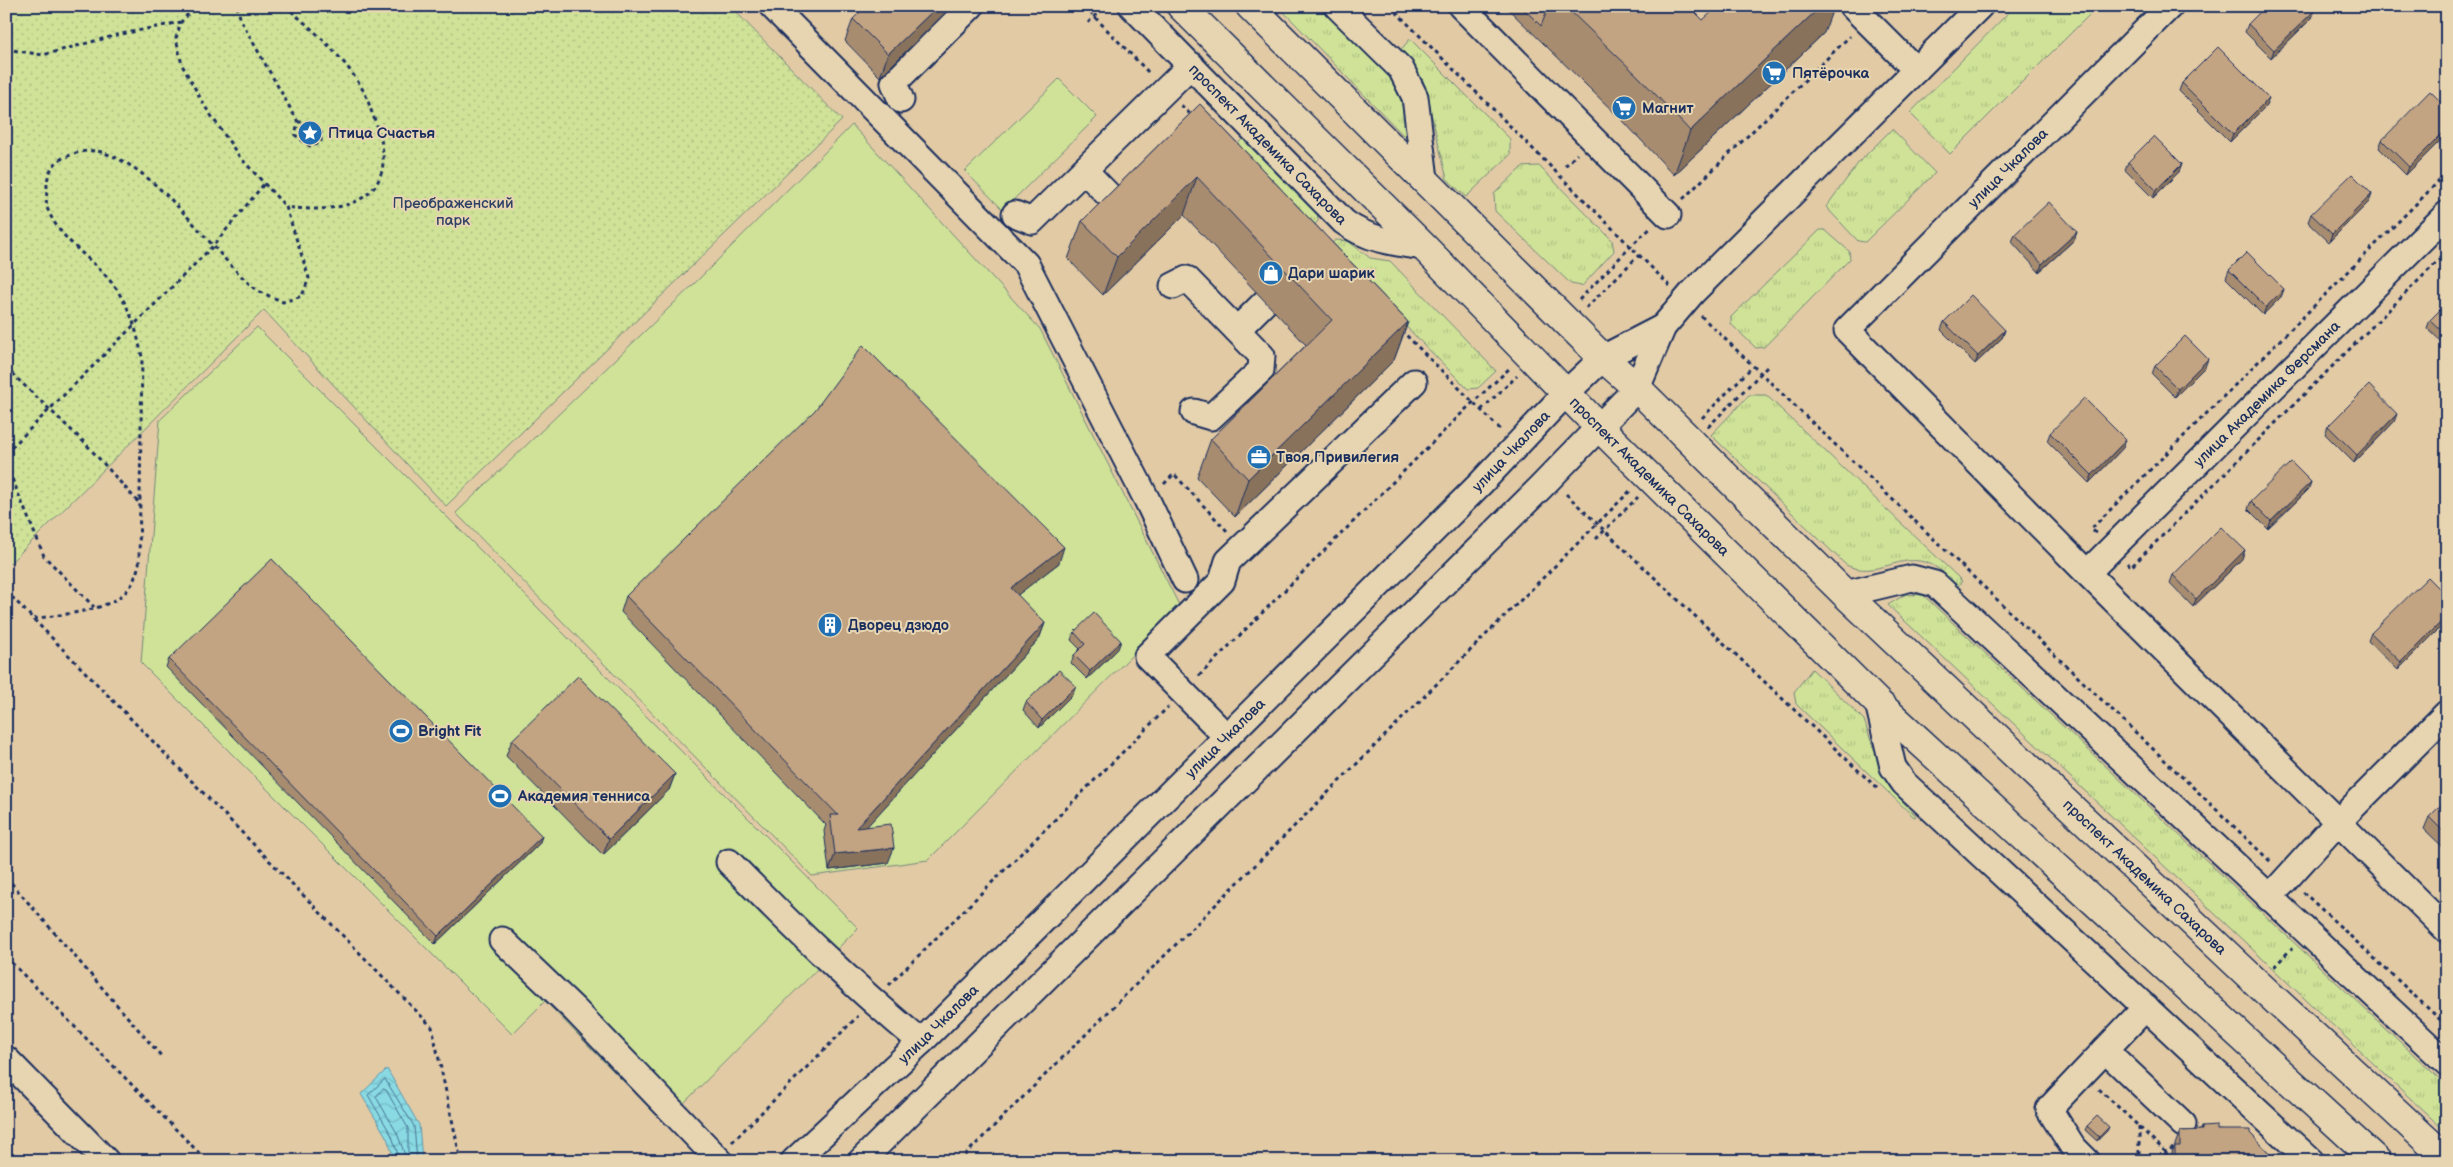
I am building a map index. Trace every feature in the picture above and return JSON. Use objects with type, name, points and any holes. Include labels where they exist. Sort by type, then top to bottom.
[{"type":"main road","name":"проспект Академика Сахарова","points":[[1181,6],[1424,247],[1599,427],[1878,703],[2377,1161]]},
{"type":"main road","name":"проспект Академика Сахарова","points":[[1250,6],[1426,179],[1603,358],[1637,388],[1845,594],[2257,984],[2447,1159]]},
{"type":"street","points":[[772,6],[1026,264],[1148,500],[1185,580]]},
{"type":"street","points":[[901,100],[894,83],[971,6]]},
{"type":"street","name":"проспект Академика Сахарова","points":[[1132,6],[1344,222],[1355,230],[1377,240],[1424,247]]},
{"type":"street","points":[[1337,6],[1401,69],[1415,97],[1426,179]]},
{"type":"street","name":"улица Чкалова","points":[[861,1161],[1550,477],[1637,388],[1663,327],[1685,301],[1980,6]]},
{"type":"street","name":"улица Чкалова","points":[[2087,573],[1847,330],[2170,6]]},
{"type":"street","points":[[1469,9],[1668,215]]},
{"type":"street","points":[[1859,13],[1916,70]]},
{"type":"street","points":[[1015,214],[1032,221],[1191,65]]},
{"type":"street","points":[[1084,170],[1120,207]]},
{"type":"street","name":"улица Академика Ферсмана","points":[[2087,573],[2447,214]]},
{"type":"street","points":[[1326,241],[1344,222]]},
{"type":"street","points":[[1173,286],[1187,279],[1262,356],[1261,370],[1211,417],[1194,412]]},
{"type":"street","points":[[1237,330],[1266,302]]},
{"type":"street","name":"улица Чкалова","points":[[794,1161],[921,1042],[1517,446],[1567,392],[1603,358],[1663,327]]},
{"type":"street","points":[[1227,737],[1184,691],[1146,656],[1222,581],[1228,561],[1414,382]]},
{"type":"street","points":[[2087,573],[2447,930]]},
{"type":"street","points":[[1845,594],[1912,578],[1935,584],[2269,898],[2447,1062]]},
{"type":"street","points":[[1878,703],[1893,767],[1904,783],[2311,1161]]},
{"type":"street","points":[[2269,898],[2337,823],[2447,714]]},
{"type":"street","points":[[729,862],[801,935],[872,1002],[921,1042]]},
{"type":"street","points":[[502,940],[575,1010],[718,1159]]},
{"type":"street","points":[[2078,1156],[2049,1109],[2146,1007]]},
{"type":"street","points":[[2105,1050],[2183,1124]]},
{"type":"street","points":[[6,1059],[106,1161]]},
{"type":"path","points":[[34,619],[94,607],[112,601],[131,584],[139,565],[142,357],[135,323],[116,290],[95,264],[68,241],[47,209],[46,180],[54,163],[78,152],[99,151],[122,160],[149,179],[254,288],[283,302],[302,296],[309,278],[286,207],[239,156],[206,108],[182,65],[176,38],[181,22],[195,6]]},
{"type":"path","points":[[237,6],[241,21],[298,122],[295,135],[310,146],[321,143],[321,132],[307,122],[298,122]]},
{"type":"path","points":[[285,6],[323,38],[363,90],[380,132],[385,157],[379,182],[368,194],[340,208],[314,211],[286,207]]},
{"type":"path","points":[[1084,6],[1193,117]]},
{"type":"path","points":[[1088,23],[1104,6]]},
{"type":"path","points":[[1390,6],[1685,301],[2288,878],[2447,1026]]},
{"type":"path","points":[[1668,215],[1859,13]]},
{"type":"path","points":[[6,48],[43,55],[117,35],[181,22]]},
{"type":"path","points":[[2091,529],[2447,173]]},
{"type":"path","points":[[6,453],[213,246],[264,184]]},
{"type":"path","points":[[1563,316],[1638,239]]},
{"type":"path","points":[[2131,567],[2447,252]]},
{"type":"path","points":[[1397,326],[1517,446]]},
{"type":"path","points":[[718,1159],[872,1002],[1466,408],[1474,403],[1527,351]]},
{"type":"path","points":[[6,368],[86,444],[139,503]]},
{"type":"path","points":[[6,464],[44,556],[94,607]]},
{"type":"path","points":[[1148,500],[1174,474],[1231,535]]},
{"type":"path","points":[[1550,477],[1598,525],[1884,794]]},
{"type":"path","points":[[959,1161],[1598,525]]},
{"type":"path","points":[[6,591],[432,1027],[461,1161]]},
{"type":"path","points":[[6,877],[163,1058]]},
{"type":"path","points":[[6,957],[207,1161]]},
{"type":"path","points":[[2097,1087],[2167,1153]]},
{"type":"path","points":[[2139,1126],[2139,1161]]},
{"type":"green space","name":"Преображенский парк","points":[[6,6],[730,6],[842,120],[446,506],[264,310],[6,567]]},
{"type":"green space","points":[[1278,6],[1320,6],[1392,77],[1399,92],[1409,134],[1405,137]]},
{"type":"green space","points":[[2015,6],[2098,6],[1950,154],[1910,113]]},
{"type":"green space","points":[[1410,39],[1510,139],[1510,155],[1466,197],[1447,179],[1423,80],[1399,52]]},
{"type":"green space","points":[[1059,79],[1097,117],[1003,210],[965,171]]},
{"type":"green space","points":[[852,125],[1040,329],[1180,607],[928,860],[812,876],[456,513],[696,282]]},
{"type":"green space","points":[[1892,129],[1935,173],[1865,242],[1858,241],[1826,207],[1859,162]]},
{"type":"green space","points":[[1247,134],[1317,209],[1318,221],[1310,229],[1231,151]]},
{"type":"green space","points":[[1539,166],[1612,240],[1614,251],[1582,286],[1571,284],[1495,211],[1494,194],[1522,167]]},
{"type":"green space","points":[[1820,230],[1825,230],[1849,251],[1850,259],[1764,347],[1756,348],[1731,324],[1731,317]]},
{"type":"green space","points":[[1335,240],[1348,241],[1370,258],[1390,261],[1496,371],[1478,388],[1468,389],[1328,248]]},
{"type":"green space","name":"Академия тенниса","points":[[257,327],[858,928],[664,1123],[545,1001],[512,1034],[141,663],[160,420]]},
{"type":"green space","points":[[1749,395],[1766,395],[1962,581],[1958,586],[1937,568],[1919,561],[1909,561],[1868,569],[1857,569],[1846,565],[1711,435]]},
{"type":"green space","points":[[1906,594],[1923,595],[2447,1086],[2447,1133],[1888,605]]},
{"type":"green space","points":[[1812,669],[1864,720],[1882,774],[1890,788],[1916,816],[1914,817],[1796,704],[1794,692]]},
{"type":"water","points":[[387,1069],[419,1125],[422,1161],[395,1161],[387,1138],[361,1094]]},
{"type":"building","points":[[866,6],[938,6],[888,54],[853,19]]},
{"type":"building","points":[[1521,6],[1549,6],[1541,26]]},
{"type":"building","points":[[1565,6],[1689,6],[1703,20],[1718,6],[1821,6],[1690,131],[1640,78]]},
{"type":"building","points":[[2266,6],[2311,6],[2315,10],[2274,50],[2248,24]]},
{"type":"building","points":[[2218,47],[2269,98],[2233,134],[2182,83]]},
{"type":"building","points":[[2430,91],[2447,108],[2447,129],[2409,167],[2382,140]]},
{"type":"building","points":[[1200,104],[1408,322],[1248,479],[1211,439],[1332,320],[1197,177],[1117,257],[1082,221]]},
{"type":"building","points":[[2154,136],[2182,164],[2156,190],[2128,162]]},
{"type":"building","points":[[2352,174],[2372,194],[2332,234],[2311,214]]},
{"type":"building","points":[[2049,202],[2077,232],[2042,264],[2015,234]]},
{"type":"building","points":[[2247,252],[2284,289],[2266,307],[2229,270]]},
{"type":"building","points":[[1971,295],[2005,330],[1978,356],[1944,322]]},
{"type":"building","points":[[2447,303],[2447,336],[2430,320]]},
{"type":"building","points":[[2185,336],[2208,359],[2178,389],[2155,366]]},
{"type":"building","name":"Дворец дзюдо","points":[[863,345],[1064,547],[1011,588],[1045,623],[856,828],[891,824],[894,848],[835,854],[830,815],[838,815],[626,596],[815,410]]},
{"type":"building","points":[[2369,385],[2397,414],[2357,455],[2328,426]]},
{"type":"building","points":[[2084,398],[2126,440],[2092,475],[2050,433]]},
{"type":"building","points":[[2291,462],[2311,482],[2271,521],[2251,501]]},
{"type":"building","points":[[2221,527],[2245,550],[2196,599],[2173,575]]},
{"type":"building","points":[[272,559],[542,836],[438,936],[169,659]]},
{"type":"building","points":[[2428,577],[2447,596],[2447,616],[2401,662],[2371,633]]},
{"type":"building","points":[[1094,613],[1121,641],[1090,671],[1074,655],[1085,644],[1074,632]]},
{"type":"building","points":[[1059,670],[1076,686],[1042,720],[1026,702]]},
{"type":"building","points":[[578,676],[675,774],[609,839],[512,740]]},
{"type":"building","points":[[2447,799],[2447,835],[2429,817]]},
{"type":"building","points":[[2097,1116],[2109,1127],[2099,1137],[2087,1126]]},
{"type":"building","points":[[2217,1126],[2217,1130],[2250,1130],[2250,1133],[2272,1156],[2275,1153],[2284,1161],[2180,1161],[2180,1159],[2175,1159],[2175,1146],[2180,1146],[2180,1131],[2202,1130],[2202,1127]]},
{"type":"place","name":"Пятёрочка","points":[[1774,73]]},
{"type":"place","name":"Магнит","points":[[1624,108]]},
{"type":"place","name":"Птица Счастья","points":[[310,133]]},
{"type":"place","name":"Дари шарик","points":[[1271,273]]},
{"type":"place","name":"Твоя Привилегия","points":[[1259,457]]},
{"type":"place","name":"Дворец дзюдо","points":[[830,625]]},
{"type":"place","name":"Bright Fit","points":[[401,731]]},
{"type":"place","name":"Академия тенниса","points":[[500,796]]}]
